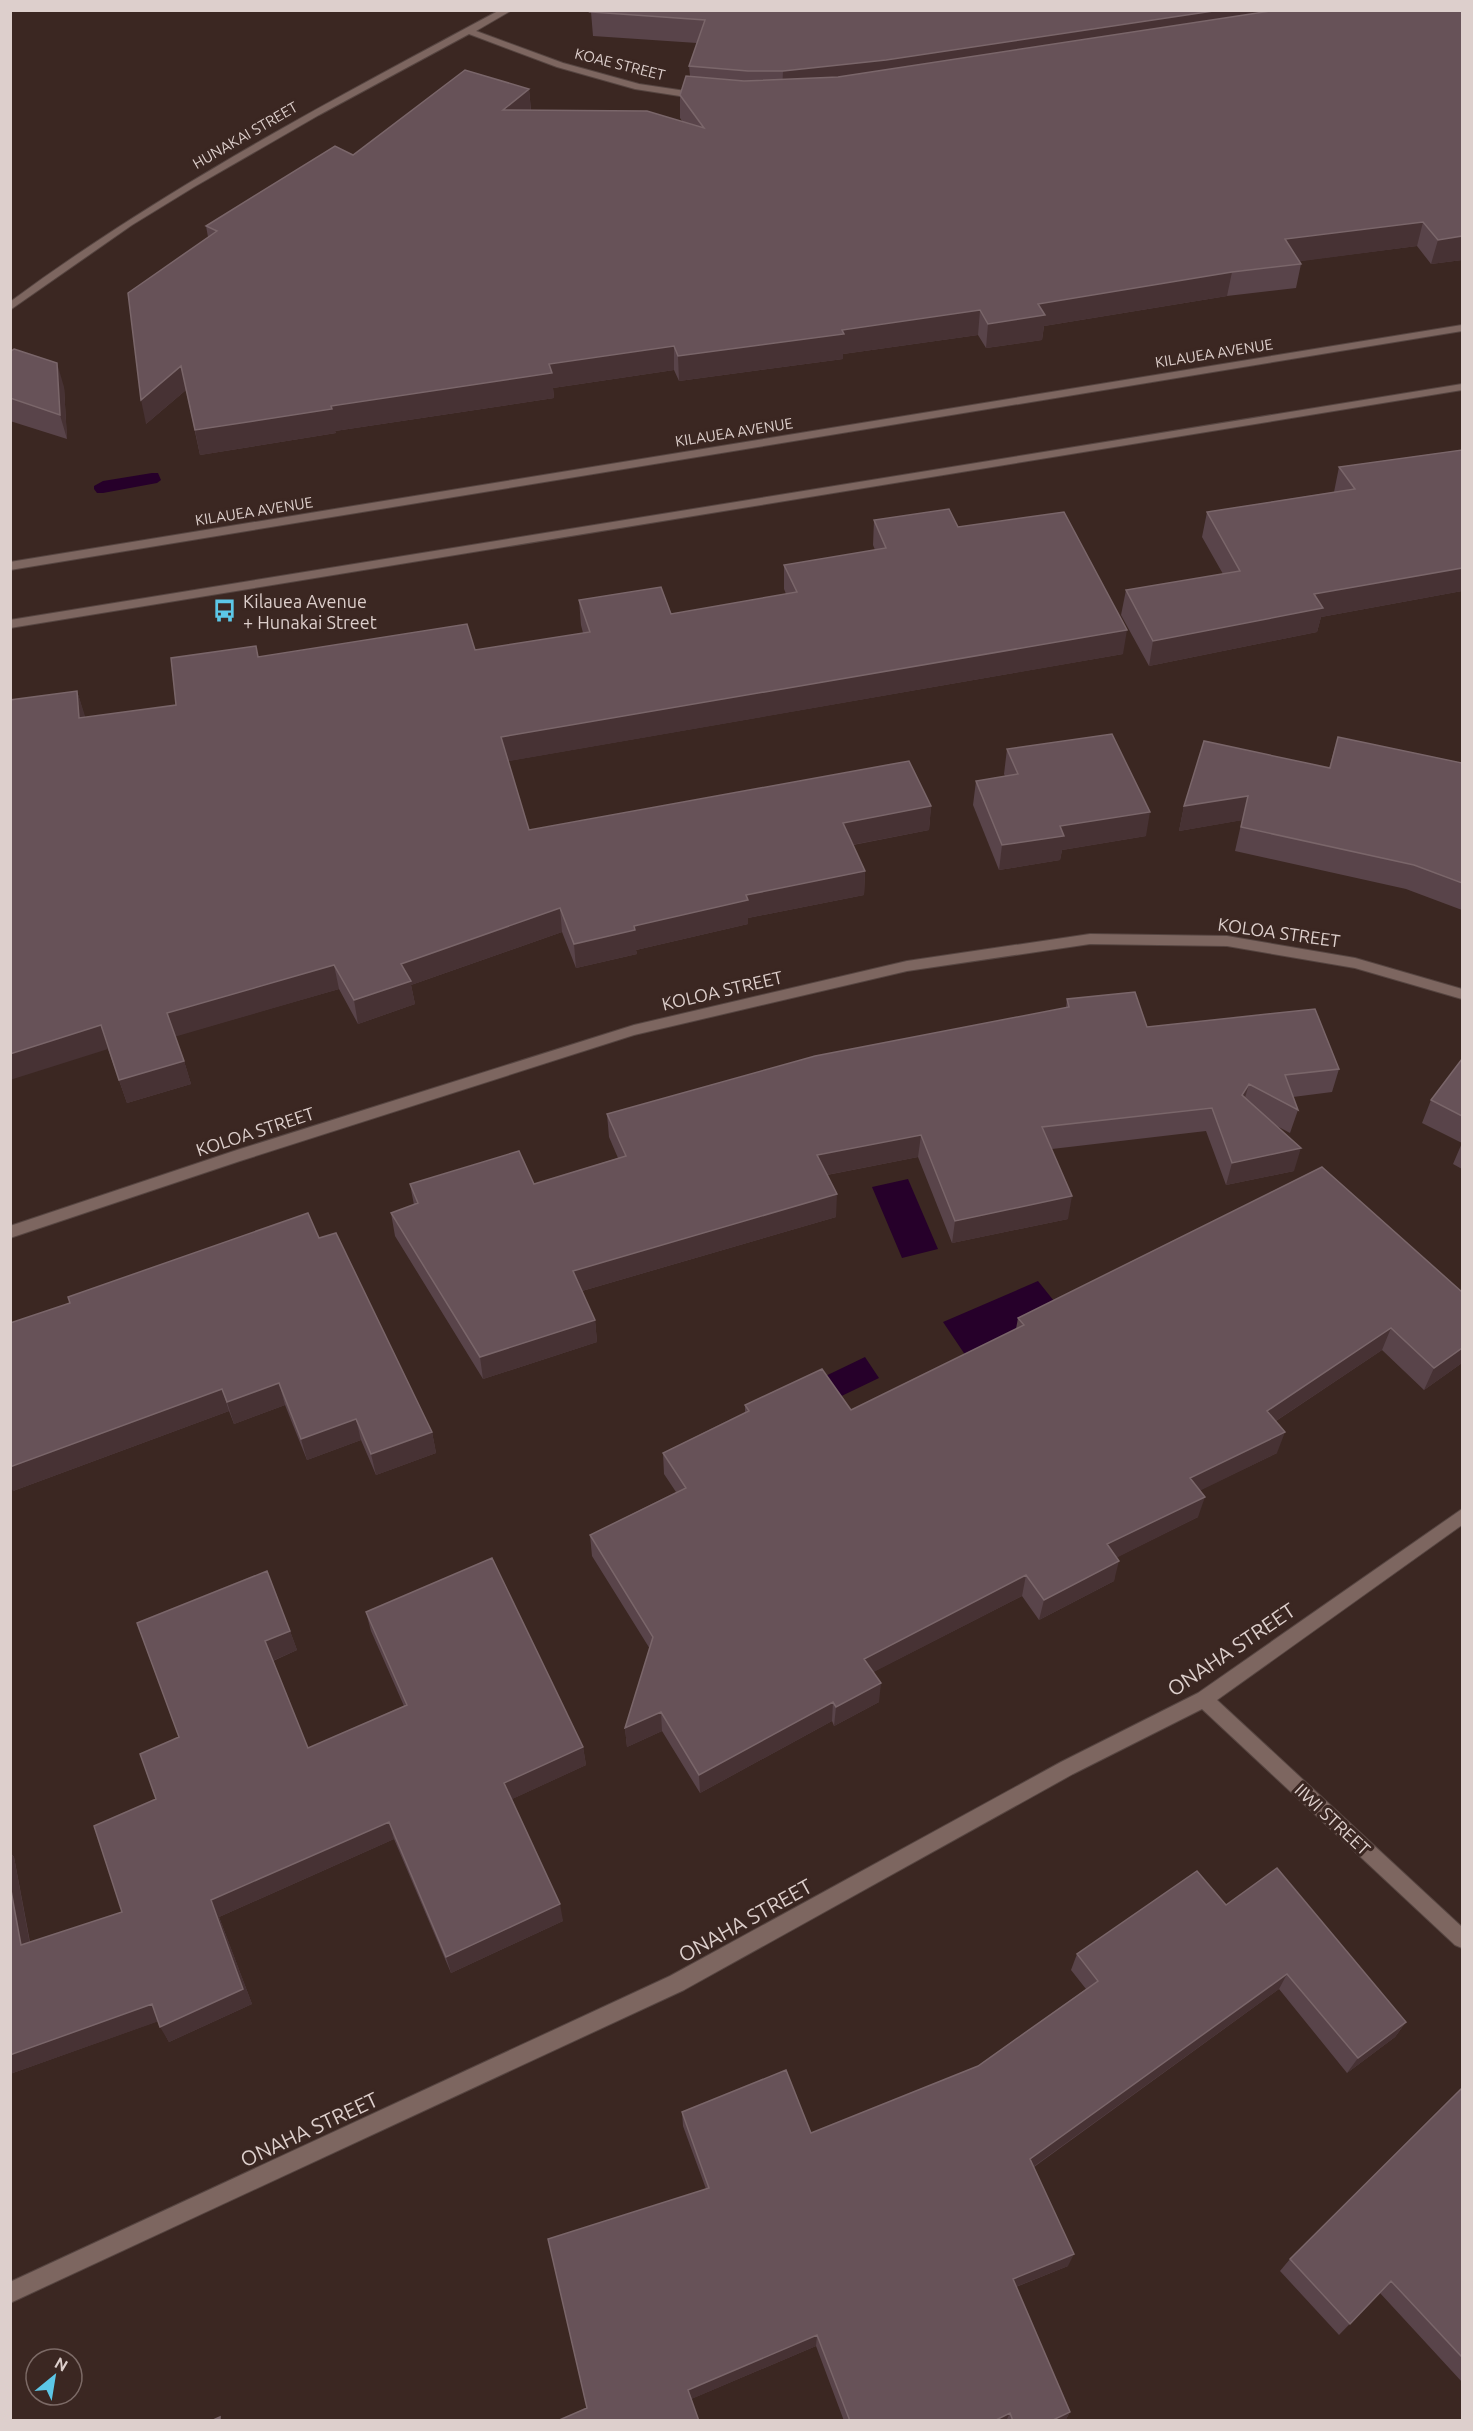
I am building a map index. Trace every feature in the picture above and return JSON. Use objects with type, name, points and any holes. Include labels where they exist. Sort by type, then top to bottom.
[{"type":"street","name":"HUNAKAI STREET","points":[[10,307],[147,212],[264,140],[508,10]]},
{"type":"street","name":"KOAE STREET","points":[[469,31],[560,65],[627,84],[715,98]]},
{"type":"street","name":"KILAUEA AVENUE","points":[[10,566],[1462,328]]},
{"type":"street","points":[[10,624],[1462,387]]},
{"type":"street","name":"KOLOA STREET","points":[[10,1232],[237,1156],[634,1030],[907,966],[1090,939],[1227,941],[1355,963],[1462,994]]},
{"type":"street","name":"ONAHA STREET","points":[[10,2292],[677,1983],[1067,1768],[1204,1699],[1462,1516]]},
{"type":"street","name":"IIWI STREET","points":[[1204,1699],[1462,1939]]},
{"type":"shaded area","points":[[158,473],[161,480],[157,483],[103,493],[97,493],[94,489],[94,486],[103,481]]},
{"type":"shaded area","points":[[908,1179],[938,1249],[902,1258],[872,1187]]},
{"type":"shaded area","points":[[1038,1281],[1062,1311],[980,1377],[943,1322]]},
{"type":"shaded area","points":[[865,1357],[879,1378],[775,1428],[761,1407]]},
{"type":"building","points":[[595,10],[1220,10],[886,60],[783,71],[748,71],[689,66],[705,20],[591,12]]},
{"type":"building","points":[[1277,10],[1462,10],[1462,236],[1438,240],[1423,222],[1285,239],[1301,264],[1232,272],[1038,304],[1045,315],[988,324],[980,310],[842,330],[844,334],[678,356],[674,346],[549,364],[552,373],[331,406],[332,409],[195,430],[181,366],[141,400],[128,293],[217,231],[206,226],[335,146],[353,155],[465,70],[529,89],[503,110],[647,111],[704,128],[680,95],[686,76],[744,81],[838,77]]},
{"type":"building","points":[[14,349],[57,363],[60,415],[10,398],[10,352]]},
{"type":"building","points":[[1462,450],[1462,568],[1314,594],[1323,608],[1153,641],[1126,590],[1240,571],[1207,512],[1355,489],[1339,467]]},
{"type":"building","points":[[949,509],[958,527],[1064,512],[1127,630],[501,737],[529,830],[909,761],[931,806],[843,823],[865,871],[746,895],[748,900],[634,926],[635,930],[574,944],[560,908],[401,964],[411,981],[354,1000],[334,965],[167,1013],[184,1061],[119,1080],[101,1025],[10,1054],[10,700],[77,691],[79,718],[176,705],[171,658],[256,646],[258,657],[467,624],[475,650],[590,632],[579,600],[661,587],[671,614],[797,592],[784,565],[886,548],[874,520]]},
{"type":"building","points":[[1112,734],[1150,812],[1060,826],[1064,836],[1002,845],[976,781],[1018,774],[1007,749]]},
{"type":"building","points":[[1338,737],[1462,763],[1462,883],[1414,865],[1241,827],[1248,796],[1184,806],[1204,741],[1330,768]]},
{"type":"building","points":[[1135,992],[1147,1027],[1315,1009],[1339,1069],[1285,1075],[1298,1110],[1249,1084],[1242,1095],[1301,1148],[1232,1163],[1212,1108],[1042,1127],[1072,1196],[955,1221],[921,1135],[817,1155],[837,1194],[573,1271],[595,1320],[480,1357],[391,1213],[418,1203],[410,1184],[519,1151],[534,1184],[626,1156],[607,1114],[815,1056],[1069,1007],[1067,999]]},
{"type":"building","points":[[1462,1059],[1462,1116],[1431,1100]]},
{"type":"building","points":[[1322,1167],[1462,1292],[1462,1348],[1434,1368],[1391,1328],[1267,1411],[1285,1432],[1190,1478],[1205,1497],[1107,1544],[1119,1561],[1044,1600],[1026,1575],[864,1659],[881,1683],[836,1707],[833,1702],[699,1775],[661,1712],[625,1728],[653,1637],[590,1535],[686,1488],[663,1453],[749,1411],[745,1405],[822,1369],[851,1410],[1024,1325],[1018,1318]]},
{"type":"building","points":[[308,1213],[319,1238],[336,1233],[432,1432],[371,1454],[356,1419],[301,1439],[279,1383],[227,1402],[222,1389],[10,1467],[10,1323],[70,1303],[68,1297]]},
{"type":"building","points":[[492,1558],[583,1747],[504,1783],[560,1904],[446,1957],[389,1822],[211,1900],[243,1989],[160,2027],[152,2004],[10,2055],[10,1885],[21,1945],[122,1912],[94,1826],[156,1799],[140,1754],[179,1737],[137,1623],[267,1571],[290,1631],[265,1641],[308,1748],[407,1705],[366,1612]]},
{"type":"building","points":[[1277,1868],[1406,2022],[1358,2058],[1287,1974],[1030,2159],[1074,2254],[1013,2279],[1070,2412],[1051,2421],[1013,2421],[1010,2413],[994,2421],[850,2421],[817,2335],[688,2390],[699,2421],[557,2421],[587,2408],[548,2239],[709,2188],[682,2112],[786,2070],[811,2133],[978,2066],[1098,1981],[1077,1954],[1197,1871],[1226,1905]]},
{"type":"building","points":[[1462,2088],[1462,2357],[1391,2281],[1350,2324],[1290,2259]]},
{"type":"place","name":"Kilauea Avenue + Hunakai Street","points":[[225,611]]}]
